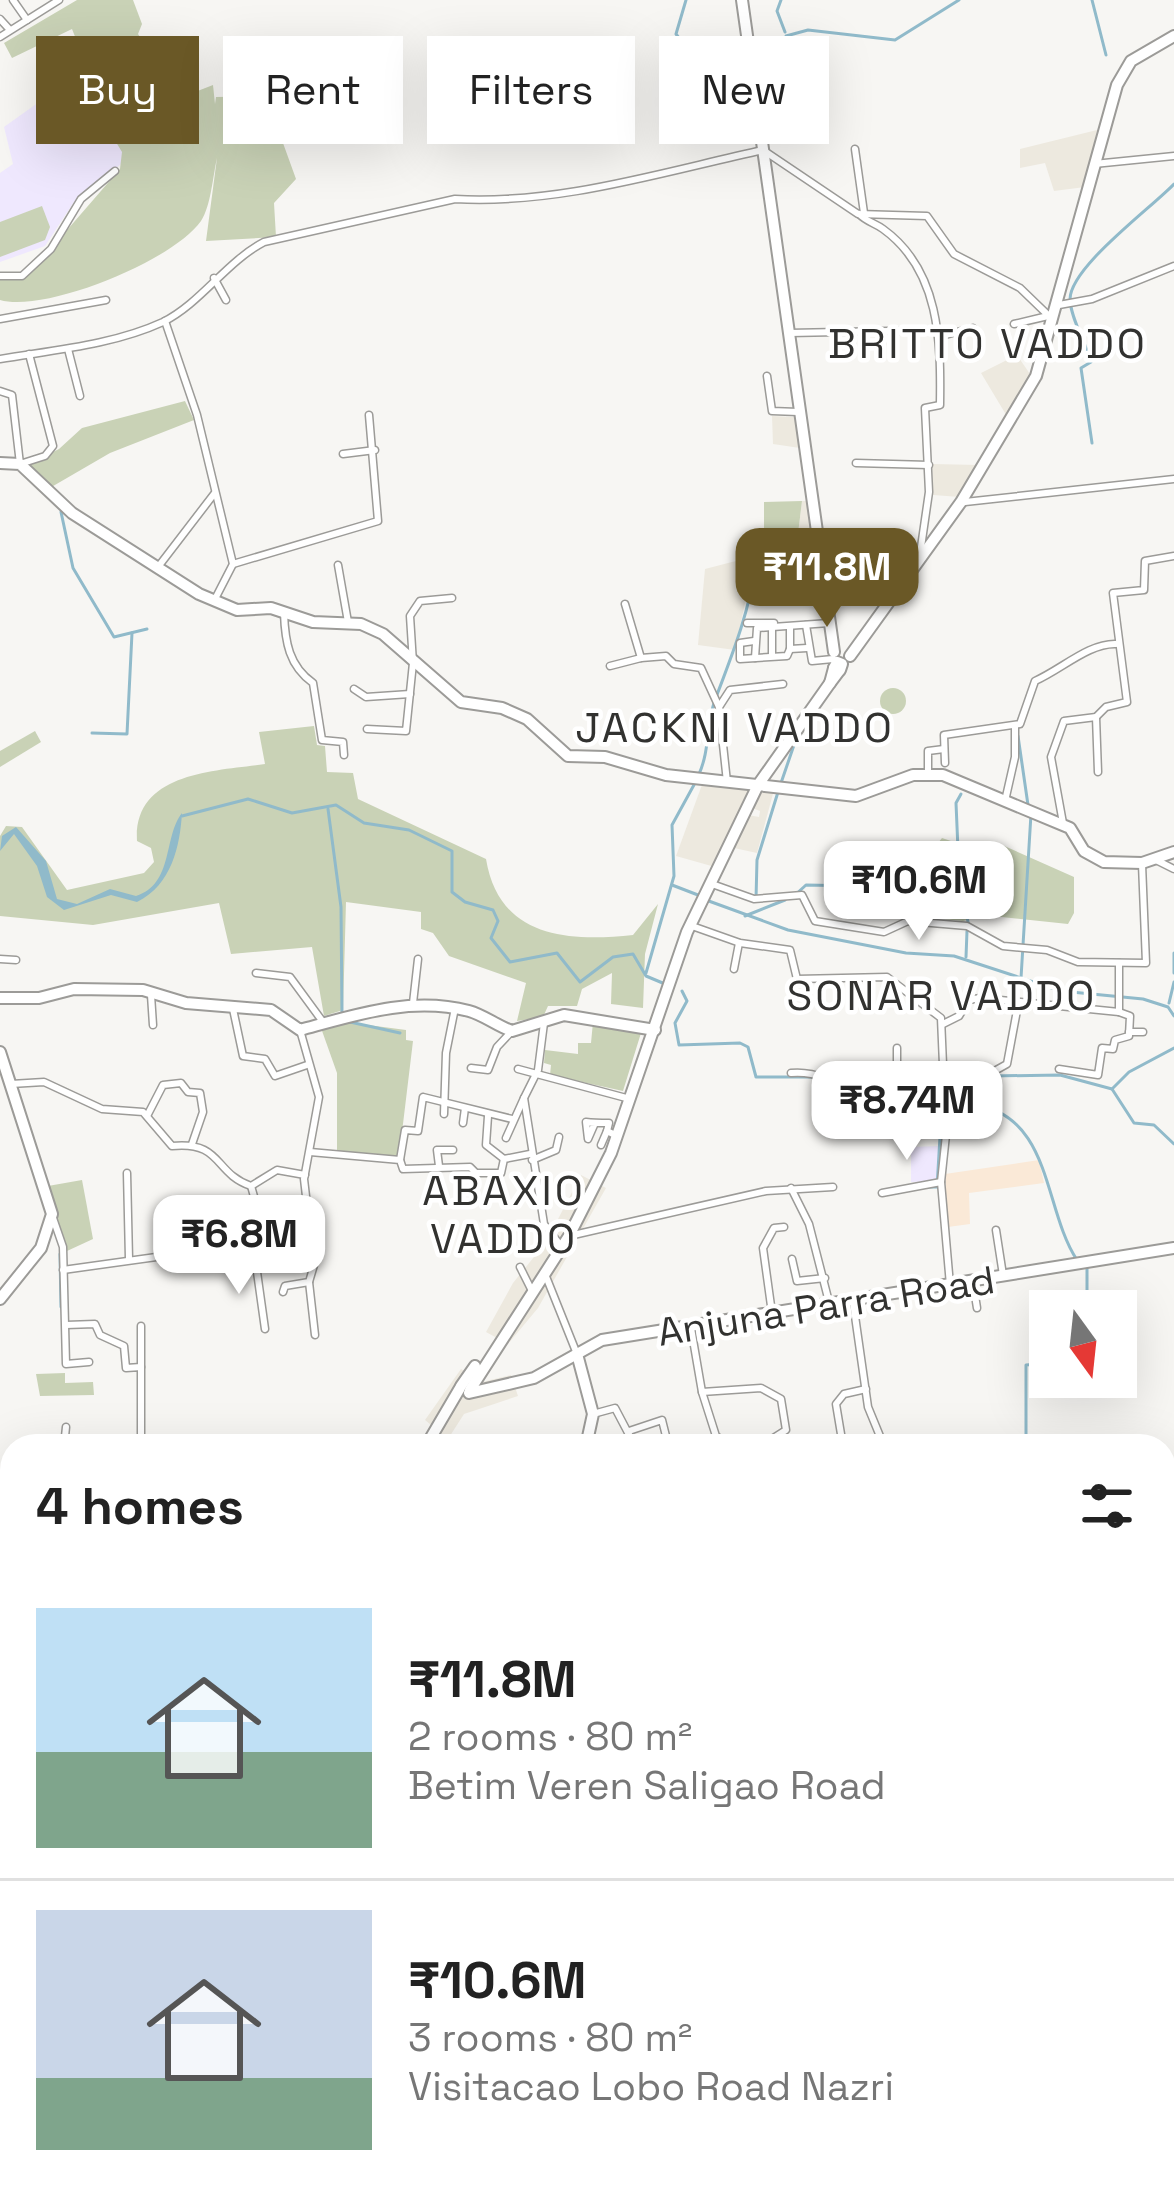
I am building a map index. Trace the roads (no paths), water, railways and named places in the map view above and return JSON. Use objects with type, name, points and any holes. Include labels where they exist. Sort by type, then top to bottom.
[{"type":"street","points":[[13,0],[27,20]]},
{"type":"street","points":[[0,37],[59,0]]},
{"type":"street","points":[[742,0],[838,662]]},
{"type":"street","points":[[0,19],[10,30]]},
{"type":"street","points":[[601,1145],[630,1099],[692,926],[758,785],[830,682],[838,662],[961,502],[1036,376],[1123,72],[1131,61],[1174,36]]},
{"type":"street","points":[[855,149],[861,214]]},
{"type":"street","points":[[0,359],[68,349],[165,321],[264,242],[455,199],[482,203],[565,194],[763,150],[884,229],[921,274],[940,333],[940,405],[925,408],[929,465],[920,557]]},
{"type":"street","points":[[1094,164],[1174,156]]},
{"type":"street","points":[[0,276],[22,276],[51,249],[81,199],[115,171]]},
{"type":"street","points":[[861,214],[927,216],[955,254],[1020,288],[1051,313]]},
{"type":"street","points":[[1014,324],[1174,266]]},
{"type":"street","points":[[214,278],[226,300]]},
{"type":"street","points":[[0,319],[106,300]]},
{"type":"street","points":[[165,321],[197,415],[233,564],[215,599]]},
{"type":"street","points":[[788,333],[940,333],[973,328]]},
{"type":"street","points":[[68,349],[80,396]]},
{"type":"street","points":[[20,464],[45,456],[53,446],[29,354]]},
{"type":"street","points":[[767,376],[772,411],[800,412]]},
{"type":"street","points":[[0,391],[12,394],[20,464]]},
{"type":"street","points":[[233,564],[378,520],[369,416]]},
{"type":"street","points":[[343,454],[375,450]]},
{"type":"street","points":[[2,459],[20,464],[72,512],[215,599],[237,610],[284,610],[313,622],[348,622],[382,634],[461,702],[502,708],[527,719],[568,756],[605,757],[697,779],[856,796],[928,773],[1064,827]]},
{"type":"street","points":[[856,463],[929,465]]},
{"type":"street","points":[[961,502],[1174,479]]},
{"type":"street","points":[[158,568],[215,494]]},
{"type":"street","points":[[1174,556],[1145,561],[1144,590],[1113,593],[1127,702],[1106,707],[1096,717],[1064,721],[1051,757],[1064,827],[1084,851],[1104,862],[1142,863],[1174,852]]},
{"type":"street","points":[[758,557],[820,560]]},
{"type":"street","points":[[338,565],[348,622]]},
{"type":"street","points":[[367,729],[406,731],[413,663],[410,616],[420,602],[452,598]]},
{"type":"street","points":[[625,604],[640,658]]},
{"type":"street","points":[[284,610],[284,636],[297,671],[314,682],[322,740],[343,742],[344,755]]},
{"type":"street","points":[[747,623],[829,622]]},
{"type":"street","points":[[755,658],[755,629],[829,622]]},
{"type":"street","points":[[806,625],[813,662],[838,662]]},
{"type":"street","points":[[754,641],[740,643],[740,658],[787,656],[790,626]]},
{"type":"street","points":[[772,627],[775,659]]},
{"type":"street","points":[[945,763],[944,735],[1015,725],[1026,718],[1035,681],[1064,670],[1090,647],[1116,644]]},
{"type":"street","points":[[790,649],[807,648]]},
{"type":"street","points":[[610,666],[666,656],[674,664],[701,668],[719,706],[727,782]]},
{"type":"street","points":[[719,706],[730,690],[784,684]]},
{"type":"street","points":[[354,689],[366,697],[410,694]]},
{"type":"street","points":[[1096,717],[1098,772]]},
{"type":"street","points":[[1005,805],[1015,757],[1015,725]]},
{"type":"street","points":[[928,773],[928,751],[944,749]]},
{"type":"street","points":[[1156,860],[1174,869]]},
{"type":"street","points":[[707,894],[754,899],[802,895],[814,921],[884,932],[908,921],[967,926],[1003,946],[1047,950],[1078,962],[1146,963],[1142,863]]},
{"type":"street","points":[[692,926],[739,943],[790,950],[793,974],[809,982],[887,977],[935,1011],[943,1024],[941,1182],[950,1287]]},
{"type":"street","points":[[734,969],[739,943]]},
{"type":"street","points":[[0,959],[16,960]]},
{"type":"street","points":[[412,1008],[418,959]]},
{"type":"street","points":[[1119,963],[1119,1012]]},
{"type":"street","points":[[256,973],[290,976],[324,1021]]},
{"type":"street","points":[[0,998],[39,998],[74,988],[151,991],[233,1009],[271,1010],[301,1030],[319,1097],[305,1175],[315,1335]]},
{"type":"street","points":[[151,991],[153,1025]]},
{"type":"street","points":[[943,1024],[959,1016],[969,1000],[1130,1016],[1125,1041],[1115,1040],[1113,1049],[1102,1048],[1098,1075],[1059,1069]]},
{"type":"street","points":[[945,1120],[964,1115],[982,1078],[1007,1064],[1018,1005]]},
{"type":"street","points":[[445,1114],[446,1053],[455,1008]]},
{"type":"street","points":[[301,1030],[351,1011],[455,1008],[512,1031]]},
{"type":"street","points":[[233,1009],[243,1056],[265,1059],[279,1077],[307,1066]]},
{"type":"street","points":[[471,1068],[488,1070],[512,1031],[544,1019],[576,1015],[656,1030]]},
{"type":"street","points":[[506,1138],[538,1070],[544,1019]]},
{"type":"street","points":[[1130,1032],[1143,1032]]},
{"type":"street","points":[[897,1048],[897,1079]]},
{"type":"street","points":[[0,1052],[63,1247],[66,1364],[88,1362]]},
{"type":"street","points":[[518,1069],[538,1070],[630,1099]]},
{"type":"street","points":[[791,1073],[812,1070],[863,1087],[897,1079],[944,1098]]},
{"type":"street","points":[[10,1084],[44,1082],[102,1109],[147,1116],[172,1146],[192,1144],[211,1151],[235,1180],[251,1186]]},
{"type":"street","points":[[147,1116],[163,1085],[181,1083],[188,1092],[200,1093],[203,1112],[192,1144]]},
{"type":"street","points":[[504,1159],[501,1173],[439,1166],[403,1169],[400,1160],[405,1130],[418,1131],[421,1125],[423,1096],[512,1119]]},
{"type":"street","points":[[524,1098],[544,1224],[565,1241]]},
{"type":"street","points":[[463,1123],[465,1108]]},
{"type":"street","points":[[488,1116],[486,1145],[504,1159],[556,1150],[560,1137]]},
{"type":"street","points":[[595,1123],[611,1127]]},
{"type":"street","points":[[467,1389],[565,1241],[611,1127]]},
{"type":"street","points":[[439,1166],[437,1150],[453,1150]]},
{"type":"street","points":[[310,1152],[400,1160]]},
{"type":"street","points":[[251,1186],[277,1170],[305,1175]]},
{"type":"street","points":[[127,1173],[129,1259]]},
{"type":"street","points":[[882,1193],[941,1182]]},
{"type":"street","points":[[251,1186],[260,1221],[257,1272],[265,1329]]},
{"type":"street","points":[[565,1241],[661,1211],[790,1188],[833,1186]]},
{"type":"street","points":[[790,1188],[809,1224],[830,1306]]},
{"type":"street","points":[[0,1299],[41,1247],[52,1214]]},
{"type":"street","points":[[772,1313],[763,1248],[774,1228],[784,1226]]},
{"type":"street","points":[[996,1230],[1005,1279]]},
{"type":"street","points":[[63,1270],[260,1247],[296,1254],[311,1248]]},
{"type":"street","name":"Anjuna Parra Road","points":[[467,1389],[487,1391],[519,1384],[602,1340],[1005,1279],[1174,1248]]},
{"type":"street","points":[[792,1259],[800,1282],[825,1278]]},
{"type":"street","points":[[520,1267],[531,1289]]},
{"type":"street","points":[[544,1271],[578,1354],[593,1414],[589,1434]]},
{"type":"street","points":[[436,1434],[544,1271]]},
{"type":"street","points":[[284,1292],[286,1286],[309,1282]]},
{"type":"street","points":[[973,1283],[977,1308]]},
{"type":"street","points":[[853,1302],[866,1388],[880,1434]]},
{"type":"street","points":[[66,1325],[95,1324],[100,1336],[124,1346],[126,1368],[141,1367]]},
{"type":"street","points":[[141,1326],[141,1434]]},
{"type":"street","points":[[691,1328],[702,1392],[715,1434]]},
{"type":"street","points":[[702,1392],[760,1388],[776,1394],[786,1430],[780,1434]]},
{"type":"street","points":[[840,1434],[836,1404],[844,1394],[866,1388]]},
{"type":"street","points":[[593,1414],[615,1408],[630,1434]]},
{"type":"street","points":[[629,1431],[662,1420],[666,1434]]},
{"type":"street","points":[[65,1434],[66,1427]]},
{"type":"water","points":[[182,813],[176,851],[166,875],[137,902],[111,895],[64,910],[47,897],[37,866],[14,834],[0,851],[2,836],[16,827],[46,861],[57,899],[77,904],[110,889],[136,896],[157,881]]},
{"type":"waterway","points":[[678,36],[686,0]]},
{"type":"waterway","points":[[781,0],[777,11],[785,32]]},
{"type":"waterway","points":[[786,36],[808,30],[895,40],[959,0]]},
{"type":"waterway","points":[[1092,0],[1106,55]]},
{"type":"waterway","points":[[1092,443],[1081,368],[1091,362],[1071,307],[1073,287],[1096,256],[1174,184]]},
{"type":"waterway","points":[[61,512],[73,568],[114,637],[147,629]]},
{"type":"waterway","points":[[699,774],[712,709],[744,617],[756,564]]},
{"type":"waterway","points":[[92,733],[127,734],[132,633]]},
{"type":"waterway","points":[[1018,736],[1028,805]]},
{"type":"waterway","points":[[781,783],[794,745]]},
{"type":"waterway","points":[[646,973],[674,876],[672,825],[695,783]]},
{"type":"waterway","points":[[756,899],[757,860],[778,792]]},
{"type":"waterway","points":[[961,794],[956,803],[959,873],[968,922]]},
{"type":"waterway","points":[[182,816],[248,799],[292,813],[336,805],[364,823],[409,830],[452,851],[452,892],[465,902],[493,910],[498,921],[491,938],[510,962],[557,953],[580,982],[613,957],[633,954],[646,976],[665,984]]},
{"type":"waterway","points":[[328,809],[341,907],[342,1013]]},
{"type":"waterway","points":[[1021,978],[1031,814]]},
{"type":"waterway","points":[[672,885],[698,895]]},
{"type":"waterway","points":[[794,896],[806,885],[907,887]]},
{"type":"waterway","points":[[706,900],[788,930],[906,953],[954,956],[1061,991],[1143,999],[1168,1007],[1174,1016]]},
{"type":"waterway","points":[[745,916],[785,900]]},
{"type":"waterway","points":[[966,957],[967,931]]},
{"type":"waterway","points":[[1174,953],[1174,973]]},
{"type":"waterway","points":[[1169,1003],[1174,982]]},
{"type":"waterway","points":[[682,991],[687,1001],[675,1023],[679,1045],[740,1043],[748,1047],[756,1077],[814,1077],[842,1087]]},
{"type":"waterway","points":[[350,1022],[400,1033]]},
{"type":"waterway","points":[[1112,1089],[1129,1072],[1174,1048]]},
{"type":"waterway","points":[[991,1076],[1060,1075],[1112,1089],[1134,1123],[1154,1125],[1174,1144]]},
{"type":"waterway","points":[[904,1085],[936,1100],[941,1120],[964,1114],[984,1082]]},
{"type":"waterway","points":[[973,1104],[999,1112],[1032,1145],[1077,1260]]},
{"type":"waterway","points":[[929,1187],[937,1187],[941,1120]]},
{"type":"waterway","points":[[60,1254],[61,1307]]},
{"type":"waterway","points":[[1087,1267],[1087,1290]]},
{"type":"waterway","points":[[1026,1434],[1029,1365]]},
{"type":"district","name":"BRITTO VADDO","points":[[988,343]]},
{"type":"district","name":"JACKNI VADDO","points":[[735,727]]},
{"type":"district","name":"SONAR VADDO","points":[[942,995]]},
{"type":"district","name":"ABAXIO VADDO","points":[[504,1214]]}]
